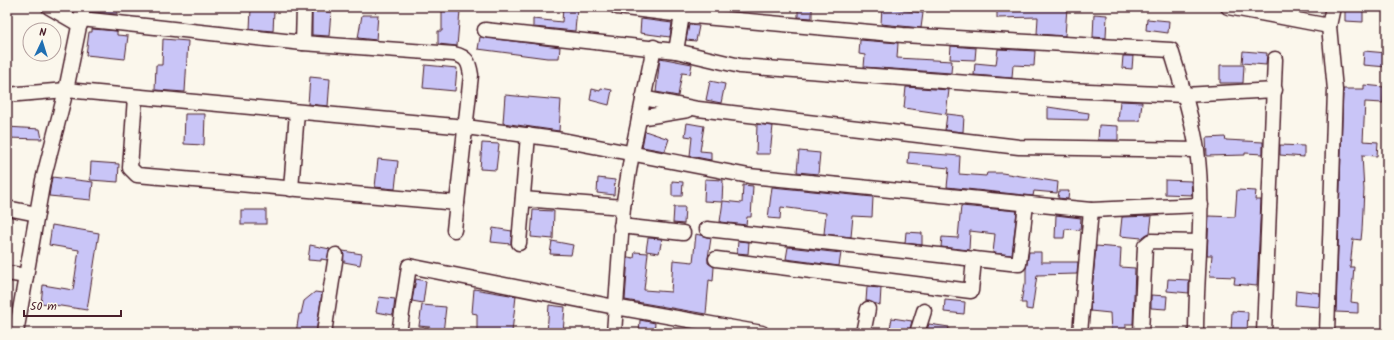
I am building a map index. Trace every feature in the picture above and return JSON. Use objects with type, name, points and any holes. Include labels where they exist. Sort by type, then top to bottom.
[{"type":"street","points":[[49,7],[81,17],[303,43],[454,54],[464,57],[470,63],[471,75],[454,230]]},
{"type":"street","points":[[303,43],[304,7]]},
{"type":"street","points":[[617,7],[682,15],[903,35],[1171,50],[1184,95],[1197,150],[1201,205],[1196,333]]},
{"type":"street","points":[[1228,7],[1329,26]]},
{"type":"street","points":[[1327,333],[1335,90],[1329,26],[1333,7]]},
{"type":"street","points":[[676,51],[682,15]]},
{"type":"street","points":[[16,333],[43,180],[66,90],[81,17]]},
{"type":"street","points":[[485,30],[676,51],[740,66],[1057,89],[1184,95],[1275,90]]},
{"type":"street","points":[[614,333],[623,207],[632,152],[654,48]]},
{"type":"street","points":[[1264,333],[1275,90],[1275,59]]},
{"type":"street","points":[[7,95],[66,90],[466,127],[528,135],[632,152],[749,176],[1091,210],[1201,205]]},
{"type":"street","points":[[135,97],[130,168],[134,174],[142,176],[457,203]]},
{"type":"street","points":[[643,98],[698,109],[1019,147],[1197,150]]},
{"type":"street","points":[[639,118],[698,109]]},
{"type":"street","points":[[291,189],[298,112]]},
{"type":"street","points":[[520,243],[528,135]]},
{"type":"street","points":[[523,199],[623,207]]},
{"type":"street","points":[[707,229],[1019,264],[1026,204]]},
{"type":"street","points":[[7,208],[37,214]]},
{"type":"street","points":[[1080,333],[1091,210]]},
{"type":"street","points":[[621,226],[683,233]]},
{"type":"street","points":[[1142,333],[1145,246],[1151,241],[1199,242]]},
{"type":"street","points":[[324,333],[336,255]]},
{"type":"street","points":[[716,259],[971,291],[974,259]]},
{"type":"street","points":[[399,333],[408,266],[615,307],[762,333]]},
{"type":"street","points":[[7,273],[26,276]]},
{"type":"street","points":[[862,333],[868,309]]},
{"type":"street","points":[[917,333],[924,311]]},
{"type":"building","points":[[92,7],[117,7],[117,14],[92,12]]},
{"type":"building","points":[[563,7],[577,8],[575,31],[533,27],[533,19],[562,22]]},
{"type":"building","points":[[798,7],[812,7],[812,18],[798,17]]},
{"type":"building","points":[[882,7],[923,13],[921,28],[881,24]]},
{"type":"building","points":[[997,7],[1067,7],[1065,36],[1037,34],[1038,17],[997,18]]},
{"type":"building","points":[[1345,7],[1363,7],[1363,22],[1345,21]]},
{"type":"building","points":[[251,9],[274,11],[273,31],[250,29]]},
{"type":"building","points":[[312,11],[331,12],[329,36],[312,35]]},
{"type":"building","points":[[442,11],[460,11],[457,46],[438,44],[438,31],[442,31]]},
{"type":"building","points":[[1094,14],[1107,15],[1106,38],[1093,37]]},
{"type":"building","points":[[362,15],[378,15],[376,40],[358,38]]},
{"type":"building","points":[[641,19],[672,23],[670,37],[640,33]]},
{"type":"building","points":[[1147,19],[1169,21],[1168,33],[1146,30]]},
{"type":"building","points":[[689,25],[699,26],[696,41],[686,40]]},
{"type":"building","points":[[92,29],[117,31],[117,35],[128,36],[125,59],[86,55],[89,32],[92,32]]},
{"type":"building","points":[[480,37],[560,47],[559,58],[547,58],[478,49]]},
{"type":"building","points":[[163,39],[188,41],[185,92],[155,90],[156,65],[162,65]]},
{"type":"building","points":[[860,40],[898,43],[897,58],[952,61],[951,73],[864,67],[865,55],[859,54]]},
{"type":"building","points":[[951,46],[976,48],[975,60],[950,59]]},
{"type":"building","points":[[998,49],[1035,51],[1034,66],[1013,65],[1012,78],[974,75],[975,63],[996,65]]},
{"type":"building","points":[[1243,51],[1267,53],[1266,65],[1242,63]]},
{"type":"building","points":[[1364,51],[1387,53],[1387,67],[1363,65]]},
{"type":"building","points":[[1123,56],[1133,56],[1132,69],[1122,68]]},
{"type":"building","points":[[660,58],[692,64],[690,74],[682,73],[678,96],[656,92]]},
{"type":"building","points":[[425,65],[457,68],[455,91],[423,88]]},
{"type":"building","points":[[1220,65],[1244,65],[1243,83],[1220,83]]},
{"type":"building","points":[[310,77],[330,79],[328,106],[308,104]]},
{"type":"building","points":[[710,81],[725,84],[721,103],[706,100]]},
{"type":"building","points":[[1364,85],[1384,87],[1383,103],[1365,102],[1363,141],[1378,142],[1377,156],[1362,155],[1364,190],[1361,240],[1353,239],[1350,267],[1354,267],[1351,302],[1358,303],[1358,313],[1336,312],[1343,89],[1364,89]]},
{"type":"building","points":[[906,87],[949,90],[946,114],[904,108]]},
{"type":"building","points":[[601,88],[612,90],[609,105],[590,100],[592,89],[600,91]]},
{"type":"building","points":[[505,95],[561,100],[559,131],[503,123]]},
{"type":"building","points":[[1120,101],[1142,102],[1140,121],[1118,121]]},
{"type":"building","points":[[1048,107],[1089,113],[1088,120],[1048,119]]},
{"type":"building","points":[[185,114],[205,114],[204,145],[184,144]]},
{"type":"building","points":[[947,114],[964,116],[963,132],[945,130]]},
{"type":"building","points":[[687,123],[704,126],[700,151],[711,152],[711,160],[690,156],[692,137],[685,136]]},
{"type":"building","points":[[757,124],[773,126],[770,154],[756,154]]},
{"type":"building","points":[[1099,125],[1118,126],[1118,140],[1098,140]]},
{"type":"building","points":[[7,127],[40,129],[42,139],[7,138]]},
{"type":"building","points":[[645,131],[669,139],[665,151],[642,147]]},
{"type":"building","points":[[1225,137],[1226,140],[1263,142],[1263,154],[1245,153],[1245,155],[1207,156],[1206,138]]},
{"type":"building","points":[[482,143],[499,144],[496,170],[480,169]]},
{"type":"building","points":[[1280,145],[1304,146],[1304,157],[1280,155]]},
{"type":"building","points":[[799,151],[820,153],[818,174],[797,172]]},
{"type":"building","points":[[909,152],[960,156],[959,174],[986,176],[987,173],[1002,173],[1058,182],[1057,193],[1034,191],[1033,196],[947,187],[949,168],[908,164]]},
{"type":"building","points":[[378,159],[398,161],[395,189],[375,187]]},
{"type":"building","points":[[91,162],[119,164],[118,182],[90,180]]},
{"type":"building","points":[[52,177],[93,182],[91,200],[49,196]]},
{"type":"building","points":[[598,178],[615,180],[614,195],[597,193]]},
{"type":"building","points":[[705,179],[723,180],[722,202],[704,201]]},
{"type":"building","points":[[1165,180],[1191,181],[1192,195],[1165,194]]},
{"type":"building","points":[[672,181],[683,182],[682,196],[672,196]]},
{"type":"building","points":[[743,185],[753,186],[751,217],[747,217],[746,225],[720,222],[723,201],[742,203]]},
{"type":"building","points":[[772,187],[873,197],[872,217],[853,216],[851,237],[824,234],[826,213],[781,207],[780,219],[768,218]]},
{"type":"building","points":[[1237,190],[1256,191],[1255,200],[1261,200],[1257,286],[1234,284],[1235,277],[1210,276],[1212,255],[1207,255],[1209,216],[1235,217]]},
{"type":"building","points":[[1059,191],[1069,191],[1068,199],[1058,198]]},
{"type":"building","points":[[961,206],[1017,211],[1012,255],[993,253],[995,234],[970,231],[969,250],[941,247],[942,237],[958,238]]},
{"type":"building","points":[[674,207],[685,207],[684,224],[673,223]]},
{"type":"building","points":[[241,210],[266,210],[266,224],[241,224]]},
{"type":"building","points":[[533,210],[554,211],[553,239],[531,237]]},
{"type":"building","points":[[1056,215],[1081,218],[1080,230],[1065,229],[1064,238],[1055,238]]},
{"type":"building","points":[[1152,216],[1150,233],[1142,238],[1120,236],[1122,217]]},
{"type":"building","points":[[52,225],[99,233],[87,310],[41,303],[43,285],[73,290],[79,250],[49,245]]},
{"type":"building","points":[[493,228],[512,231],[511,244],[491,242]]},
{"type":"building","points":[[906,232],[922,233],[922,245],[905,243]]},
{"type":"building","points":[[696,234],[711,238],[708,263],[714,267],[713,281],[709,280],[706,314],[625,300],[628,257],[634,258],[635,252],[648,253],[644,290],[671,292],[673,260],[693,262]]},
{"type":"building","points":[[648,238],[662,239],[659,253],[646,251]]},
{"type":"building","points":[[552,241],[573,245],[571,255],[550,254]]},
{"type":"building","points":[[738,241],[749,242],[748,254],[737,253]]},
{"type":"building","points":[[310,245],[330,249],[327,260],[308,260]]},
{"type":"building","points":[[1096,246],[1121,248],[1120,267],[1135,268],[1133,324],[1126,324],[1126,333],[1111,333],[1110,313],[1090,311]]},
{"type":"building","points":[[788,247],[841,253],[839,266],[786,259]]},
{"type":"building","points":[[343,251],[362,254],[360,265],[344,262]]},
{"type":"building","points":[[1029,252],[1041,252],[1041,262],[1078,262],[1077,274],[1037,275],[1032,310],[1026,309],[1026,303],[1021,303],[1024,284],[1026,285],[1026,269]]},
{"type":"building","points":[[416,279],[426,281],[423,303],[412,301]]},
{"type":"building","points":[[1168,279],[1189,280],[1189,293],[1167,291]]},
{"type":"building","points":[[867,287],[881,288],[880,305],[866,301]]},
{"type":"building","points":[[474,289],[516,296],[512,332],[477,331],[477,314],[472,313]]},
{"type":"building","points":[[1296,290],[1320,293],[1319,307],[1295,305]]},
{"type":"building","points":[[315,292],[322,293],[316,333],[296,333],[299,314],[301,314],[304,301]]},
{"type":"building","points":[[1151,295],[1167,296],[1166,309],[1151,308]]},
{"type":"building","points":[[379,297],[395,299],[393,315],[376,312]]},
{"type":"building","points":[[945,300],[965,302],[964,314],[944,312]]},
{"type":"building","points":[[422,305],[446,307],[443,333],[429,333],[430,327],[419,326]]},
{"type":"building","points":[[549,305],[565,307],[563,333],[547,333]]},
{"type":"building","points":[[1232,311],[1248,312],[1247,333],[1231,333]]},
{"type":"building","points":[[892,318],[912,321],[909,333],[889,333]]},
{"type":"building","points":[[640,320],[655,323],[654,333],[639,333]]},
{"type":"building","points":[[929,324],[949,327],[948,333],[926,333]]}]
